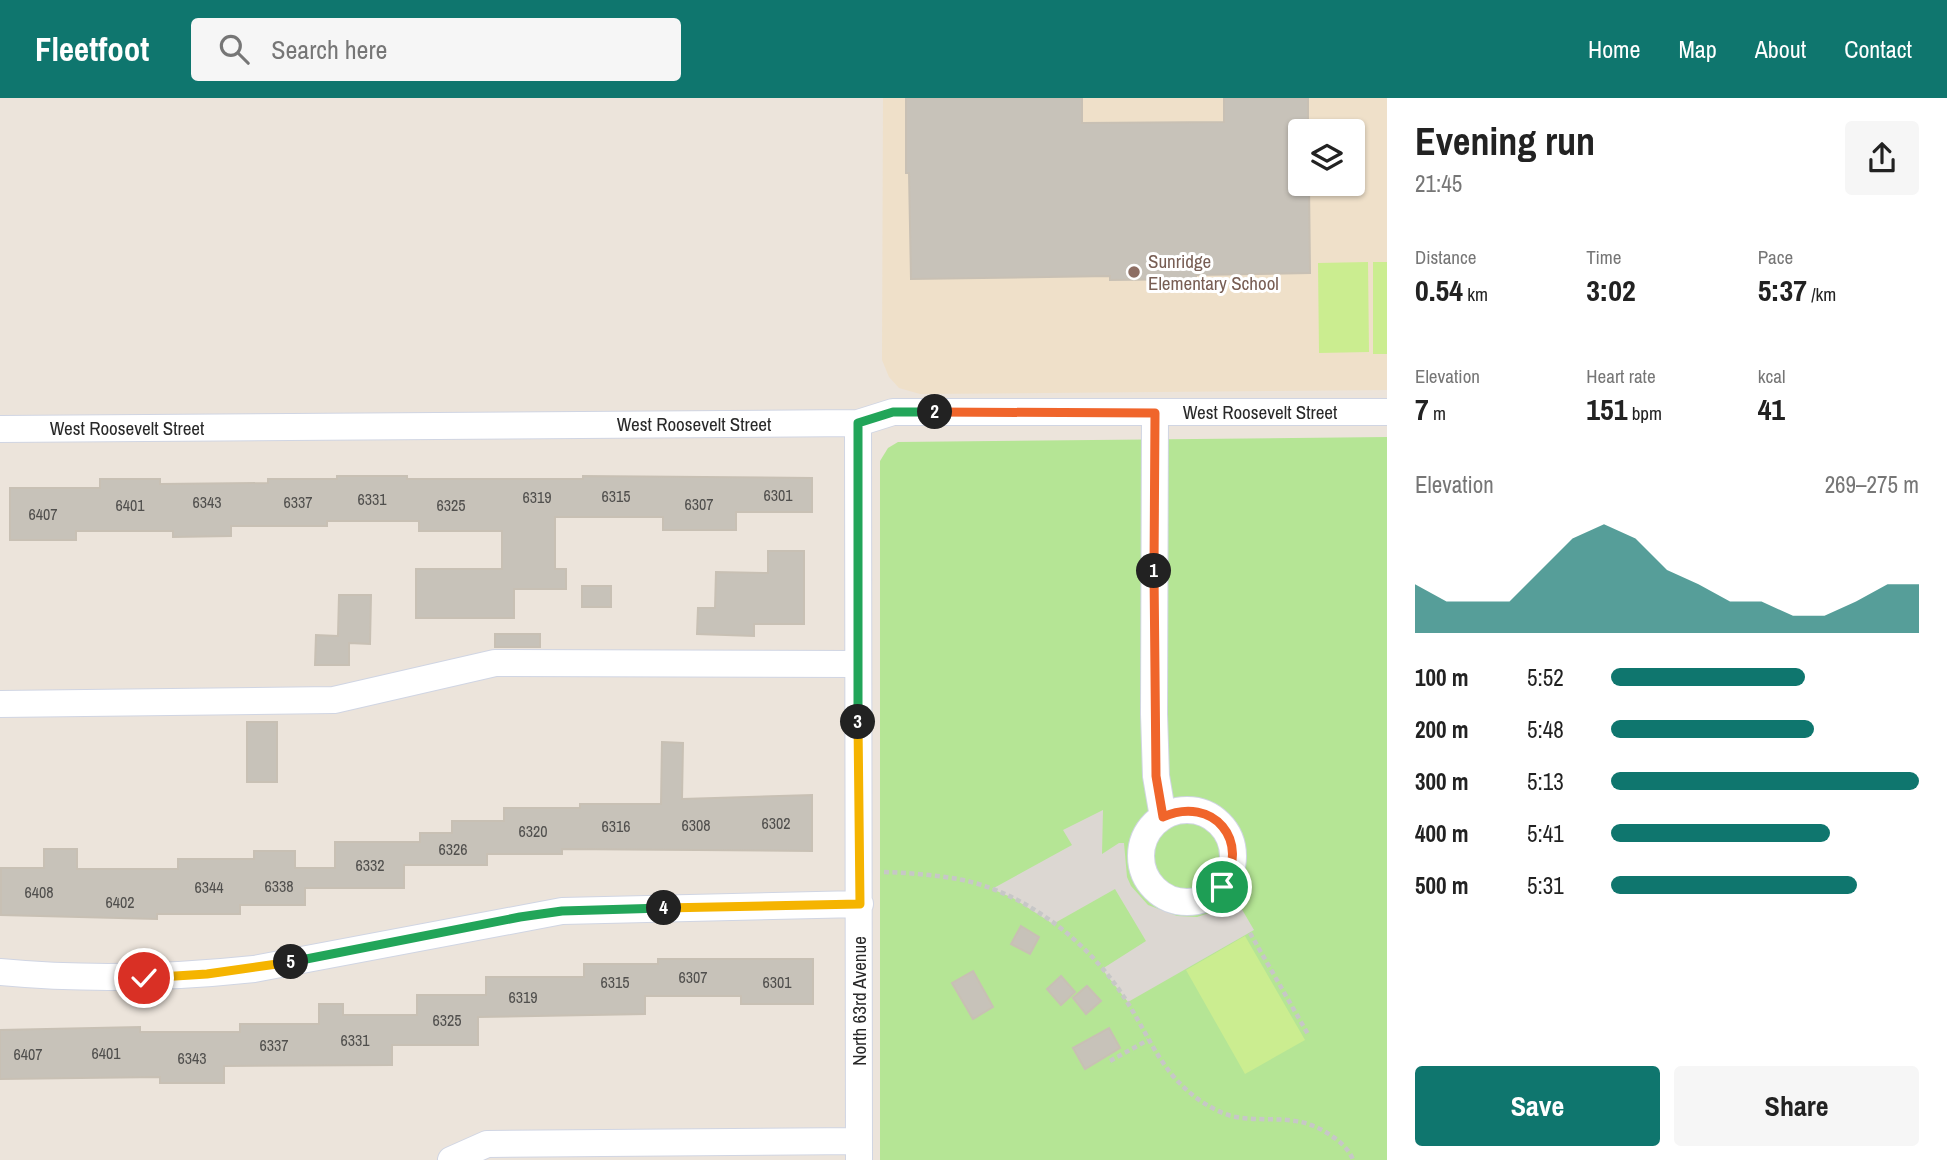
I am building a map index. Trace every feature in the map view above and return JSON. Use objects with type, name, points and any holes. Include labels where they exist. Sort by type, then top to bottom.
[{"type":"street","name":"West Roosevelt Street","points":[[0,429],[858,423],[893,412],[1387,412]]},
{"type":"street","points":[[1155,413],[1154,714],[1156,776],[1163,817]]},
{"type":"street","name":"North 63rd Avenue","points":[[858,423],[859,1151]]},
{"type":"street","points":[[0,704],[334,700],[495,663],[858,664]]},
{"type":"street","points":[[0,972],[88,978],[207,974],[254,969],[562,911],[860,904]]},
{"type":"street","points":[[451,1160],[487,1144],[859,1151]]},
{"type":"path","points":[[883,872],[964,880],[992,889],[1028,906],[1090,953],[1128,1002],[1173,1079],[1204,1103],[1235,1117],[1294,1119],[1311,1123],[1339,1141],[1353,1160]]},
{"type":"path","points":[[1250,933],[1309,1036]]},
{"type":"path","points":[[1110,1060],[1149,1040]]},
{"type":"shaded area","name":"Sunridge Elementary School","points":[[883,98],[1387,98],[1387,390],[920,394],[899,388],[889,377],[882,360]]},
{"type":"shaded area","points":[[1103,810],[1102,854],[1119,843],[1124,843],[1127,877],[1131,886],[1148,905],[1177,916],[1197,917],[1215,911],[1233,894],[1254,930],[1128,1002],[1102,969],[1146,941],[1115,889],[1053,924],[1013,898],[992,889],[1072,845],[1063,830]]},
{"type":"green space","points":[[1368,262],[1369,352],[1319,353],[1318,263]]},
{"type":"green space","points":[[1373,262],[1387,262],[1387,354],[1373,354]]},
{"type":"green space","points":[[1387,437],[1387,1160],[880,1160],[880,461],[888,448],[898,442]]},
{"type":"green space","points":[[1245,936],[1305,1040],[1245,1074],[1186,970]]},
{"type":"building","points":[[906,98],[1082,98],[1082,123],[1224,122],[1224,98],[1308,98],[1308,119],[1288,119],[1288,196],[1309,196],[1310,273],[1196,275],[1196,279],[1110,280],[1110,276],[911,279],[909,173],[906,173]]},
{"type":"building","points":[[337,476],[407,476],[407,479],[583,479],[583,476],[812,478],[812,512],[736,512],[736,530],[663,530],[663,517],[555,517],[555,569],[566,569],[566,589],[514,589],[514,618],[416,618],[416,569],[502,569],[502,531],[419,531],[419,521],[327,521],[327,526],[231,526],[231,536],[173,537],[173,531],[76,531],[76,540],[10,540],[10,488],[100,488],[100,479],[160,479],[160,484],[268,483],[268,479],[337,479]]},
{"type":"building","points":[[768,551],[804,551],[804,624],[754,624],[754,636],[697,634],[698,608],[715,608],[716,572],[768,573]]},
{"type":"building","points":[[582,586],[611,586],[611,607],[582,607]]},
{"type":"building","points":[[339,595],[371,595],[370,644],[349,643],[349,665],[315,665],[316,635],[338,636]]},
{"type":"building","points":[[495,634],[540,634],[540,647],[495,647]]},
{"type":"building","points":[[247,722],[277,722],[277,782],[247,782]]},
{"type":"building","points":[[662,742],[683,743],[682,799],[812,795],[812,851],[562,849],[562,854],[487,854],[487,865],[404,865],[404,888],[305,888],[305,905],[240,905],[240,914],[157,914],[157,919],[1,915],[1,868],[44,868],[44,849],[77,849],[77,869],[178,869],[178,859],[254,859],[254,851],[295,851],[295,868],[335,868],[335,842],[420,842],[420,833],[452,833],[452,821],[504,821],[504,808],[661,804]]},
{"type":"building","points":[[1021,926],[1039,937],[1030,954],[1011,944]]},
{"type":"building","points":[[658,959],[813,959],[813,1004],[741,1004],[741,996],[645,996],[645,1014],[478,1017],[478,1045],[392,1045],[392,1065],[224,1066],[224,1083],[160,1083],[160,1077],[0,1079],[0,1030],[140,1027],[140,1032],[240,1032],[240,1024],[319,1024],[319,1004],[343,1004],[343,1015],[417,1015],[417,995],[486,995],[486,977],[584,977],[584,964],[658,964]]},
{"type":"building","points":[[973,971],[993,1007],[973,1019],[952,983]]},
{"type":"building","points":[[1061,976],[1075,992],[1061,1005],[1047,989]]},
{"type":"building","points":[[1087,986],[1101,1001],[1086,1014],[1073,998]]},
{"type":"building","points":[[1109,1028],[1120,1048],[1085,1069],[1073,1048]]},
{"type":"place","name":"Sunridge Elementary School","points":[[1134,272]]},
{"type":"route","points":[[144,978],[254,969],[562,911],[860,904],[858,423],[893,412],[1155,413],[1156,776],[1163,817],[1177,811],[1191,810],[1218,821],[1227,833],[1233,846],[1234,860],[1222,887]]}]
